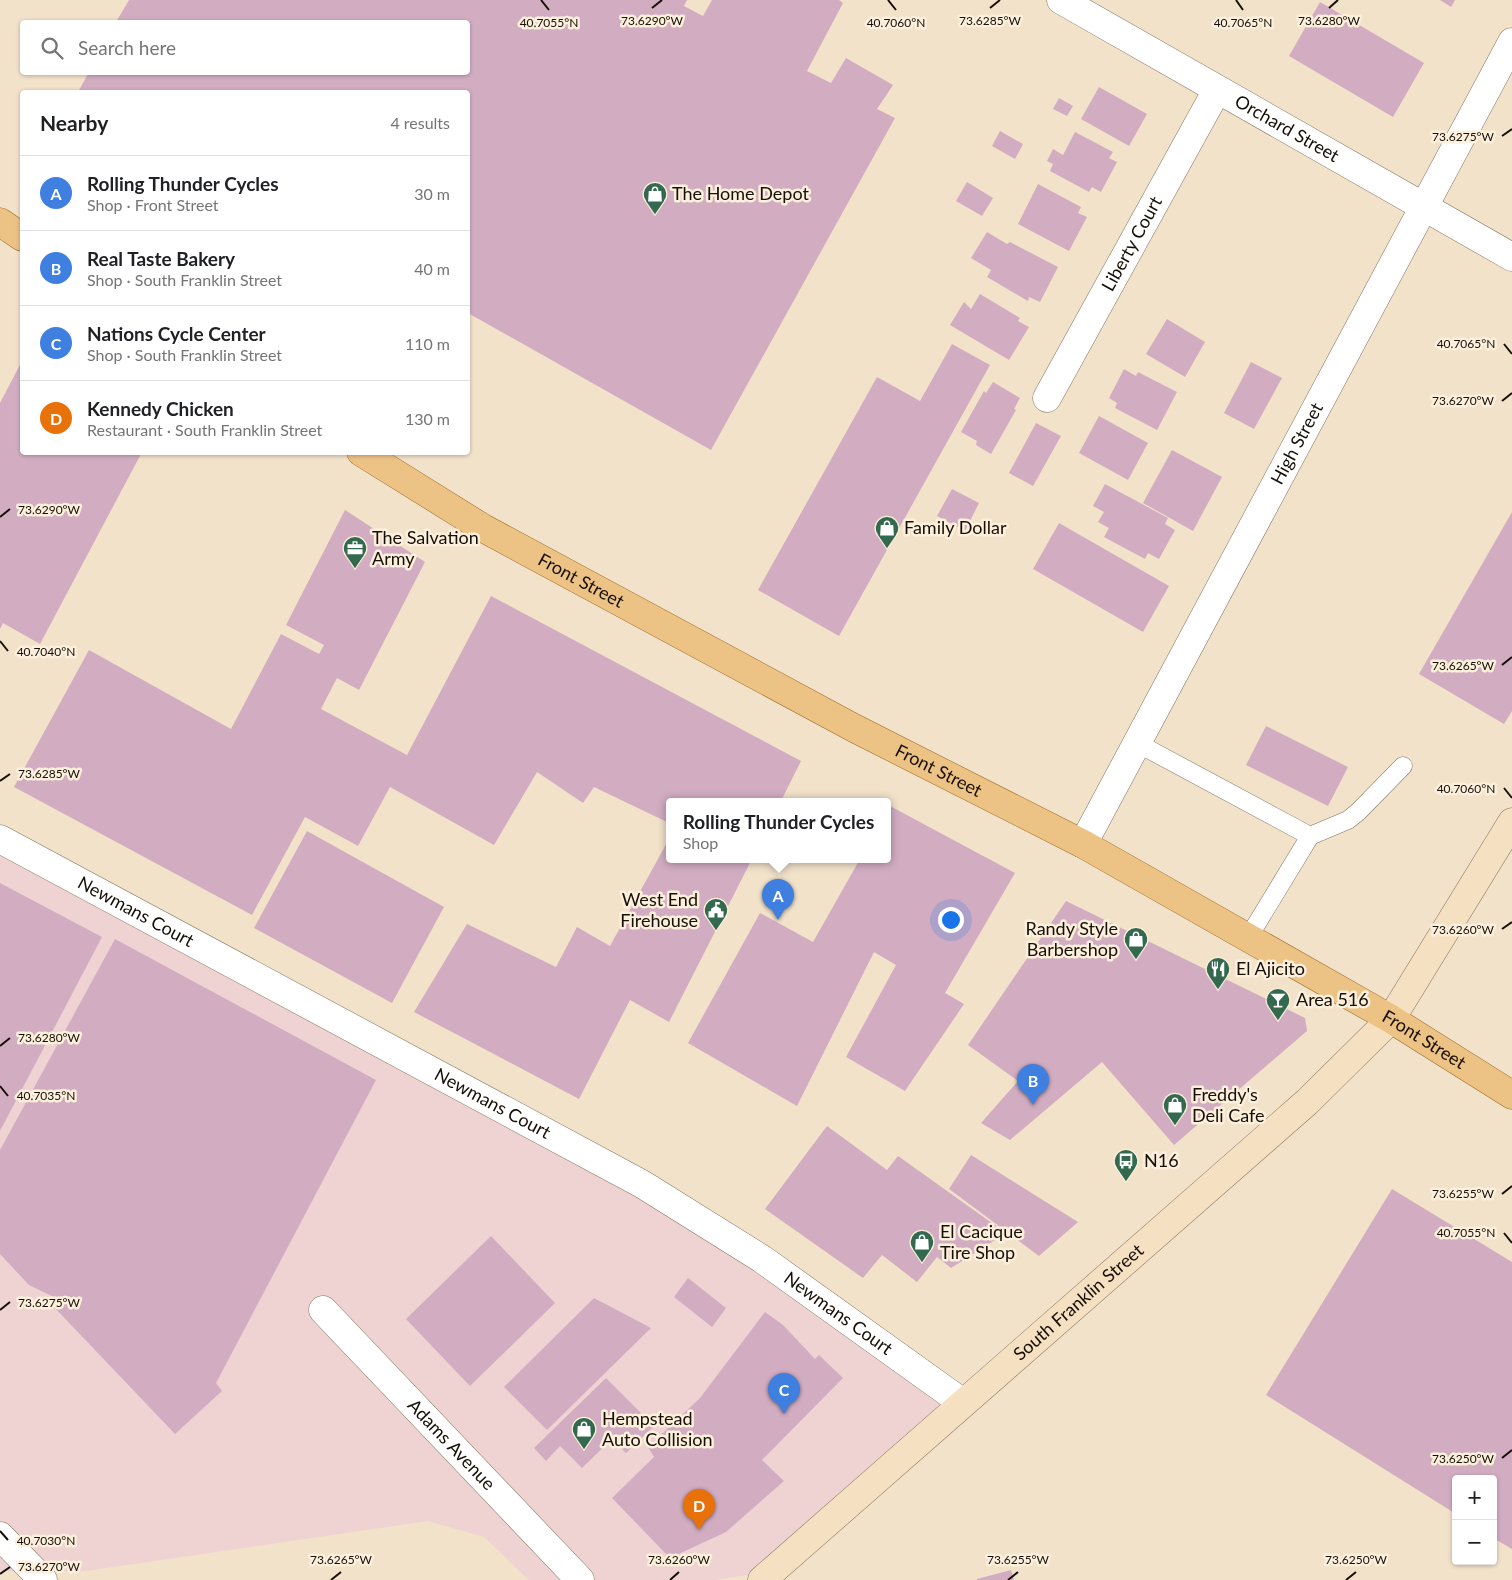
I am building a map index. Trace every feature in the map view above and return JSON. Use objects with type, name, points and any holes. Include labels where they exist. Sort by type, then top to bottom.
[{"type":"main road","points":[[0,222],[20,236]]},
{"type":"main road","name":"Front Street","points":[[367,455],[482,528],[854,728],[1083,844],[1391,1020],[1512,1095]]},
{"type":"main road","name":"South Franklin Street","points":[[762,1580],[1307,1102],[1391,1020],[1512,822]]},
{"type":"street","name":"Orchard Street","points":[[1061,0],[1512,257]]},
{"type":"street","name":"High Street","points":[[1083,844],[1512,42]]},
{"type":"street","name":"Liberty Court","points":[[1047,398],[1217,90]]},
{"type":"street","name":"Newmans Court","points":[[0,839],[642,1184],[762,1259],[963,1403]]},
{"type":"street","name":"Adams Avenue","points":[[323,1310],[580,1580]]},
{"type":"street","points":[[0,1536],[43,1580]]},
{"type":"lane","points":[[1137,743],[1310,836]]},
{"type":"lane","points":[[1248,938],[1310,836],[1348,820],[1404,766]]},
{"type":"shaded area","points":[[0,846],[649,1201],[953,1403],[760,1573],[716,1580],[529,1580],[484,1537],[428,1521],[86,1571],[0,1571]]},
{"type":"building","name":"The Home Depot","points":[[129,0],[687,0],[684,6],[703,16],[712,0],[839,0],[843,3],[807,71],[831,83],[846,58],[893,85],[877,109],[895,118],[711,450],[470,314],[470,90],[79,90],[87,75],[470,75],[470,20],[117,20]]},
{"type":"building","points":[[1440,0],[1455,0],[1451,7]]},
{"type":"building","points":[[1320,2],[1424,63],[1393,117],[1289,56]]},
{"type":"building","points":[[1099,87],[1147,114],[1129,146],[1081,119]]},
{"type":"building","points":[[1059,98],[1073,106],[1067,116],[1053,109]]},
{"type":"building","points":[[1000,131],[1023,144],[1015,159],[992,146]]},
{"type":"building","points":[[1075,132],[1113,152],[1109,158],[1117,162],[1101,192],[1092,187],[1089,192],[1050,171],[1053,164],[1047,161],[1053,149],[1063,155]]},
{"type":"building","points":[[967,182],[993,198],[982,216],[956,201]]},
{"type":"building","points":[[1038,184],[1081,207],[1078,213],[1087,217],[1069,251],[1018,224]]},
{"type":"building","points":[[987,232],[1007,244],[1010,242],[1058,267],[1040,302],[1029,297],[1028,301],[987,277],[991,270],[971,258]]},
{"type":"building","points":[[980,294],[1020,318],[1018,321],[1029,327],[1009,360],[950,325],[964,302],[971,309]]},
{"type":"building","points":[[1167,319],[1205,342],[1185,377],[1146,354]]},
{"type":"building","points":[[952,344],[990,365],[839,636],[758,590],[877,377],[920,401]]},
{"type":"building","points":[[1251,362],[1282,378],[1254,429],[1224,413]]},
{"type":"building","points":[[20,365],[20,455],[140,455],[40,644],[3,623],[0,629],[0,403]]},
{"type":"building","points":[[1124,369],[1136,376],[1138,372],[1177,392],[1157,430],[1115,408],[1117,403],[1109,398]]},
{"type":"building","points":[[993,382],[1020,398],[1014,409],[1016,410],[991,454],[976,445],[977,441],[961,432],[984,391],[986,393]]},
{"type":"building","points":[[1099,416],[1148,443],[1128,480],[1079,453]]},
{"type":"building","points":[[1036,423],[1061,436],[1033,486],[1009,473]]},
{"type":"building","points":[[1172,450],[1222,477],[1193,531],[1143,503]]},
{"type":"building","points":[[1105,484],[1168,518],[1165,524],[1175,530],[1159,559],[1148,553],[1145,559],[1104,537],[1109,528],[1098,522],[1104,512],[1093,506]]},
{"type":"building","points":[[952,489],[979,503],[965,531],[937,516]]},
{"type":"building","points":[[345,510],[425,562],[359,690],[337,678],[321,709],[407,755],[491,596],[801,761],[782,798],[666,798],[666,822],[594,787],[583,803],[537,772],[494,845],[390,787],[358,846],[305,817],[252,915],[14,787],[89,650],[231,729],[281,634],[319,654],[324,645],[286,625]]},
{"type":"building","points":[[1512,512],[1512,711],[1504,724],[1419,674]]},
{"type":"building","points":[[1059,523],[1169,586],[1143,632],[1033,569]]},
{"type":"building","points":[[1266,726],[1348,767],[1328,806],[1246,765]]},
{"type":"building","points":[[891,807],[1015,873],[945,993],[964,1004],[905,1091],[846,1057],[896,965],[874,952],[797,1106],[688,1043],[760,913],[813,942],[858,863],[891,863]]},
{"type":"building","points":[[307,831],[444,907],[392,1003],[254,928]]},
{"type":"building","points":[[666,844],[666,863],[750,863],[669,1022],[630,1000],[579,1099],[414,1012],[467,924],[556,967],[577,927],[610,946]]},
{"type":"building","points":[[0,883],[102,937],[0,1131]]},
{"type":"building","points":[[1066,901],[1305,1018],[1307,1031],[1174,1145],[1102,1062],[1010,1140],[981,1123],[1018,1081],[968,1045]]},
{"type":"building","points":[[115,939],[376,1080],[216,1383],[222,1391],[175,1434],[54,1307],[60,1300],[29,1285],[0,1254],[0,1150]]},
{"type":"building","points":[[827,1126],[887,1170],[898,1156],[1006,1233],[951,1268],[937,1257],[917,1282],[882,1255],[863,1278],[765,1209]]},
{"type":"building","points":[[971,1155],[1078,1222],[1039,1256],[949,1189]]},
{"type":"building","points":[[1392,1189],[1512,1262],[1512,1549],[1497,1540],[1497,1475],[1452,1475],[1452,1511],[1266,1395]]},
{"type":"building","points":[[491,1236],[555,1303],[470,1386],[406,1319]]},
{"type":"building","points":[[688,1278],[726,1308],[712,1327],[674,1297]]},
{"type":"building","points":[[594,1298],[651,1328],[547,1430],[504,1387]]},
{"type":"building","points":[[765,1312],[783,1325],[815,1359],[819,1355],[843,1378],[762,1460],[784,1481],[726,1532],[670,1558],[612,1498],[654,1457],[648,1447],[700,1398]]},
{"type":"building","points":[[606,1378],[654,1426],[626,1453],[612,1439],[582,1468],[560,1446],[546,1461],[534,1448]]},
{"type":"building","points":[[1011,1570],[1014,1580],[977,1580],[977,1579]]},
{"type":"place","name":"The Home Depot","points":[[655,215]]},
{"type":"place","name":"Family Dollar","points":[[887,549]]},
{"type":"place","name":"The Salvation Army","points":[[355,569]]},
{"type":"place","name":"Rolling Thunder Cycles","points":[[778,920]]},
{"type":"place","name":"West End Firehouse","points":[[716,931]]},
{"type":"place","name":"Randy Style Barbershop","points":[[1136,960]]},
{"type":"place","name":"El Ajicito","points":[[1218,990]]},
{"type":"place","name":"Area 516","points":[[1278,1021]]},
{"type":"place","name":"Real Taste Bakery","points":[[1033,1105]]},
{"type":"place","name":"Freddy's Deli Cafe","points":[[1175,1126]]},
{"type":"place","name":"N16","points":[[1126,1182]]},
{"type":"place","name":"El Cacique Tire Shop","points":[[922,1263]]},
{"type":"place","name":"Nations Cycle Center","points":[[784,1414]]},
{"type":"place","name":"Hempstead Auto Collision","points":[[584,1450]]},
{"type":"place","name":"Kennedy Chicken","points":[[699,1530]]}]
